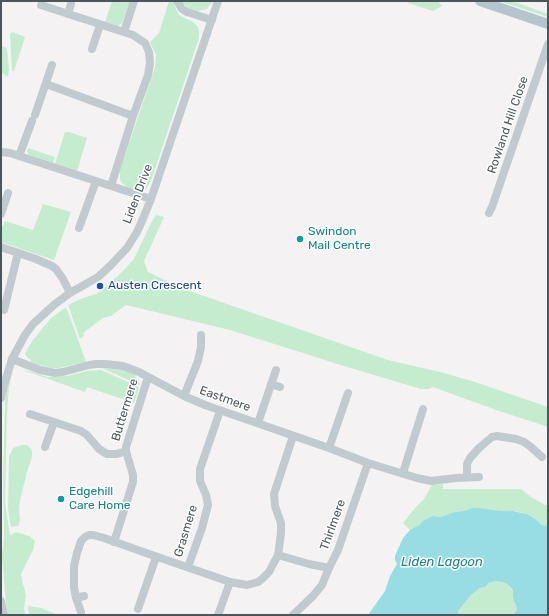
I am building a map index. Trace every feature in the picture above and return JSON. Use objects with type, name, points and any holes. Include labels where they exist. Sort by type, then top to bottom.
[{"type":"main road","points":[[483,2],[548,24]]},
{"type":"street","points":[[124,32],[134,1]]},
{"type":"street","points":[[178,1],[182,9],[212,20]]},
{"type":"street","name":"Liden Drive","points":[[1,398],[12,359],[25,335],[33,324],[55,304],[70,293],[103,273],[122,253],[137,232],[151,199],[218,1]]},
{"type":"street","points":[[68,14],[71,4]]},
{"type":"street","points":[[41,5],[133,35],[147,46],[150,63],[148,75],[133,116],[111,186]]},
{"type":"street","points":[[92,49],[100,25]]},
{"type":"street","name":"Rowland Hill Close","points":[[489,213],[548,44]]},
{"type":"street","points":[[19,156],[52,65]]},
{"type":"street","points":[[46,84],[133,116]]},
{"type":"street","points":[[1,152],[10,153],[151,199]]},
{"type":"street","points":[[79,228],[96,181]]},
{"type":"street","points":[[1,214],[8,193]]},
{"type":"street","points":[[1,247],[46,263],[56,269],[70,293]]},
{"type":"street","points":[[1,309],[4,310],[18,253]]},
{"type":"street","name":"Eastmere","points":[[184,396],[198,361],[201,347],[201,335]]},
{"type":"street","name":"Eastmere","points":[[12,359],[47,372],[63,372],[89,365],[105,364],[123,366],[184,396],[220,411],[258,423],[368,463],[431,481],[479,477]]},
{"type":"street","name":"Eastmere","points":[[258,423],[276,370]]},
{"type":"street","name":"Buttermere","points":[[114,542],[133,482],[132,471],[126,451],[127,443],[148,377]]},
{"type":"street","points":[[271,384],[280,387]]},
{"type":"street","points":[[329,448],[348,393]]},
{"type":"street","points":[[403,473],[423,409]]},
{"type":"street","name":"Grasmere","points":[[188,567],[202,528],[208,505],[206,495],[200,481],[200,469],[220,411]]},
{"type":"street","name":"Buttermere","points":[[30,414],[82,431],[99,449],[107,454],[117,454],[126,451]]},
{"type":"street","points":[[45,447],[54,422]]},
{"type":"street","points":[[81,612],[80,597],[74,587],[74,566],[81,541],[85,537],[94,535],[230,582],[247,584],[258,582],[262,579],[269,572],[278,555],[282,528],[274,502],[274,494],[293,436]]},
{"type":"street","points":[[467,477],[467,464],[470,458],[492,437],[497,436],[524,442],[542,457]]},
{"type":"street","name":"Thirlmere","points":[[278,555],[329,568],[338,550],[368,463]]},
{"type":"street","points":[[138,609],[156,557]]},
{"type":"street","points":[[294,615],[322,585],[329,568]]},
{"type":"street","points":[[218,615],[230,582]]},
{"type":"street","points":[[1,601],[4,615]]},
{"type":"green space","points":[[112,1],[130,1],[122,23],[118,26],[105,22]]},
{"type":"green space","points":[[169,1],[173,1],[179,15],[193,22],[198,27],[199,38],[151,181],[146,189],[135,191],[121,182],[120,170],[155,67],[156,55],[150,42],[159,33]]},
{"type":"green space","points":[[181,1],[213,1],[207,9],[197,11],[190,9]]},
{"type":"green space","points":[[407,1],[438,1],[442,6],[433,11],[408,3]]},
{"type":"green space","points":[[499,1],[512,1],[548,14],[548,17]]},
{"type":"green space","points":[[12,32],[25,37],[14,71],[12,71],[10,34]]},
{"type":"green space","points":[[1,46],[7,48],[9,70],[8,77],[1,72]]},
{"type":"green space","points":[[65,132],[87,138],[77,171],[55,164]]},
{"type":"green space","points":[[28,148],[55,157],[53,163],[29,155],[27,152]]},
{"type":"green space","points":[[43,204],[71,212],[54,260],[1,242],[1,228],[5,221],[33,230]]},
{"type":"green space","points":[[156,215],[164,217],[144,261],[148,272],[181,288],[388,360],[472,381],[548,407],[548,427],[433,387],[429,389],[421,389],[230,330],[126,305],[111,316],[103,318],[83,333],[84,336],[80,339],[68,305],[96,294],[123,271],[134,259]]},
{"type":"green space","points":[[66,307],[86,362],[59,368],[52,368],[31,362],[25,354],[33,340],[51,318]]},
{"type":"green space","points":[[102,368],[124,370],[136,375],[135,376],[140,384],[139,385]]},
{"type":"green space","points":[[23,370],[47,377],[53,377],[101,370],[139,388],[134,403],[87,387],[85,392]]},
{"type":"green space","points":[[14,372],[11,377],[9,388],[7,415],[5,502],[10,535],[16,532],[29,536],[35,541],[33,550],[21,574],[26,595],[24,608],[25,615],[8,615],[2,556],[4,537],[3,483],[5,401],[7,386],[11,375]]},
{"type":"green space","points":[[27,445],[31,449],[32,457],[20,501],[20,521],[18,526],[11,527],[8,508],[9,457],[13,448]]},
{"type":"green space","points":[[443,484],[443,489],[521,489],[531,497],[545,505],[548,505],[548,526],[542,525],[527,514],[515,511],[495,511],[472,508],[441,517],[433,516],[424,520],[410,530],[403,523],[424,499],[432,485]]},
{"type":"green space","points":[[496,581],[506,583],[513,590],[513,598],[517,609],[513,615],[459,615],[458,613],[462,606],[471,595],[480,588]]},
{"type":"green space","points":[[28,606],[41,608],[58,615],[29,615]]},
{"type":"water","name":"Liden Lagoon","points":[[472,508],[513,511],[527,514],[542,525],[548,526],[548,615],[513,615],[517,609],[513,598],[513,590],[506,583],[496,581],[480,588],[471,595],[458,612],[459,615],[368,615],[385,591],[390,576],[397,564],[395,556],[403,538],[410,530],[424,520],[433,516],[441,517]]},
{"type":"place","name":"Swindon Mail Centre","points":[[300,239]]},
{"type":"place","name":"Austen Crescent","points":[[100,286]]},
{"type":"place","name":"Edgehill Care Home","points":[[61,499]]}]
